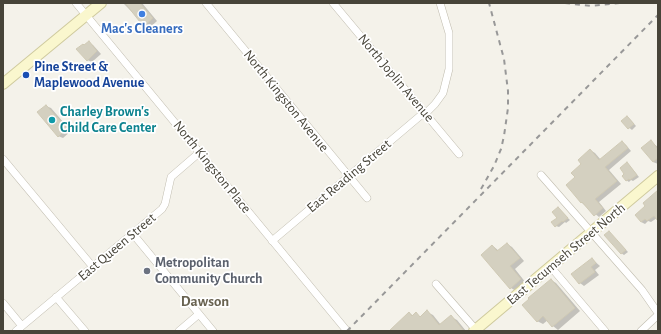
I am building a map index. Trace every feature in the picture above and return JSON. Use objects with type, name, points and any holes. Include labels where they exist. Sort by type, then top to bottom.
[{"type":"street","name":"North Kingston Place","points":[[76,3],[347,331]]},
{"type":"street","points":[[3,84],[101,3]]},
{"type":"street","name":"North Kingston Avenue","points":[[206,3],[367,198]]},
{"type":"street","name":"North Joplin Avenue","points":[[333,3],[459,154]]},
{"type":"street","name":"East Reading Street","points":[[272,241],[420,116],[426,113],[443,93],[449,69],[449,33],[440,3]]},
{"type":"street","name":"East Queen Street","points":[[16,331],[133,234],[163,207],[171,177],[200,152]]},
{"type":"street","points":[[3,159],[93,267]]},
{"type":"street","points":[[541,175],[590,233],[642,290],[658,314],[641,331]]},
{"type":"street","name":"East Tecumseh Street North","points":[[476,331],[550,266],[658,176]]},
{"type":"street","points":[[133,234],[213,331]]},
{"type":"street","points":[[550,266],[605,331]]},
{"type":"street","points":[[436,284],[476,331]]},
{"type":"street","points":[[56,297],[85,331]]},
{"type":"street","points":[[3,303],[22,326]]},
{"type":"street","points":[[179,331],[199,314]]},
{"type":"building","name":"Mac's Cleaners","points":[[125,3],[140,3],[153,18],[142,28],[138,23],[140,22]]},
{"type":"building","points":[[89,41],[97,51],[87,61],[76,49]]},
{"type":"building","name":"Charley Brown's Child Care Center","points":[[46,105],[67,128],[58,137],[37,112]]},
{"type":"building","points":[[627,116],[634,124],[628,129],[621,121]]},
{"type":"building","points":[[651,140],[658,149],[658,158],[653,162],[641,148]]},
{"type":"building","points":[[622,141],[628,148],[605,167],[617,181],[595,199],[603,208],[594,216],[566,185],[575,177],[571,173],[581,164],[578,160],[590,149],[599,160]]},
{"type":"building","points":[[627,162],[637,175],[626,181],[622,176],[624,174],[620,168]]},
{"type":"building","points":[[658,190],[658,221],[654,216],[647,221],[645,219],[641,222],[635,215],[645,206],[643,203]]},
{"type":"building","points":[[558,207],[568,218],[555,227],[551,222],[557,218],[552,212]]},
{"type":"building","points":[[609,231],[626,250],[621,254],[604,235]]},
{"type":"building","points":[[507,243],[520,258],[510,266],[521,279],[510,289],[481,255],[492,245],[497,251]]},
{"type":"building","points":[[592,258],[596,263],[591,267],[595,272],[579,284],[571,274]]},
{"type":"building","points":[[551,279],[575,308],[552,327],[543,316],[537,322],[522,305],[529,299],[528,298]]},
{"type":"building","points":[[427,310],[439,325],[451,315],[464,331],[389,331],[409,312],[412,316],[416,312],[420,317]]},
{"type":"railway","points":[[481,189],[494,166],[501,149],[508,108],[508,91],[504,59],[489,3]]},
{"type":"railway","points":[[565,3],[591,6],[620,3]]},
{"type":"railway","points":[[347,331],[658,15]]},
{"type":"place","name":"Mac's Cleaners","points":[[142,14]]},
{"type":"place","name":"Pine Street & Maplewood Avenue","points":[[26,75]]},
{"type":"place","name":"Charley Brown's Child Care Center","points":[[52,120]]},
{"type":"place","name":"Metropolitan Community Church","points":[[147,271]]},
{"type":"district","name":"Dawson","points":[[205,301]]}]
